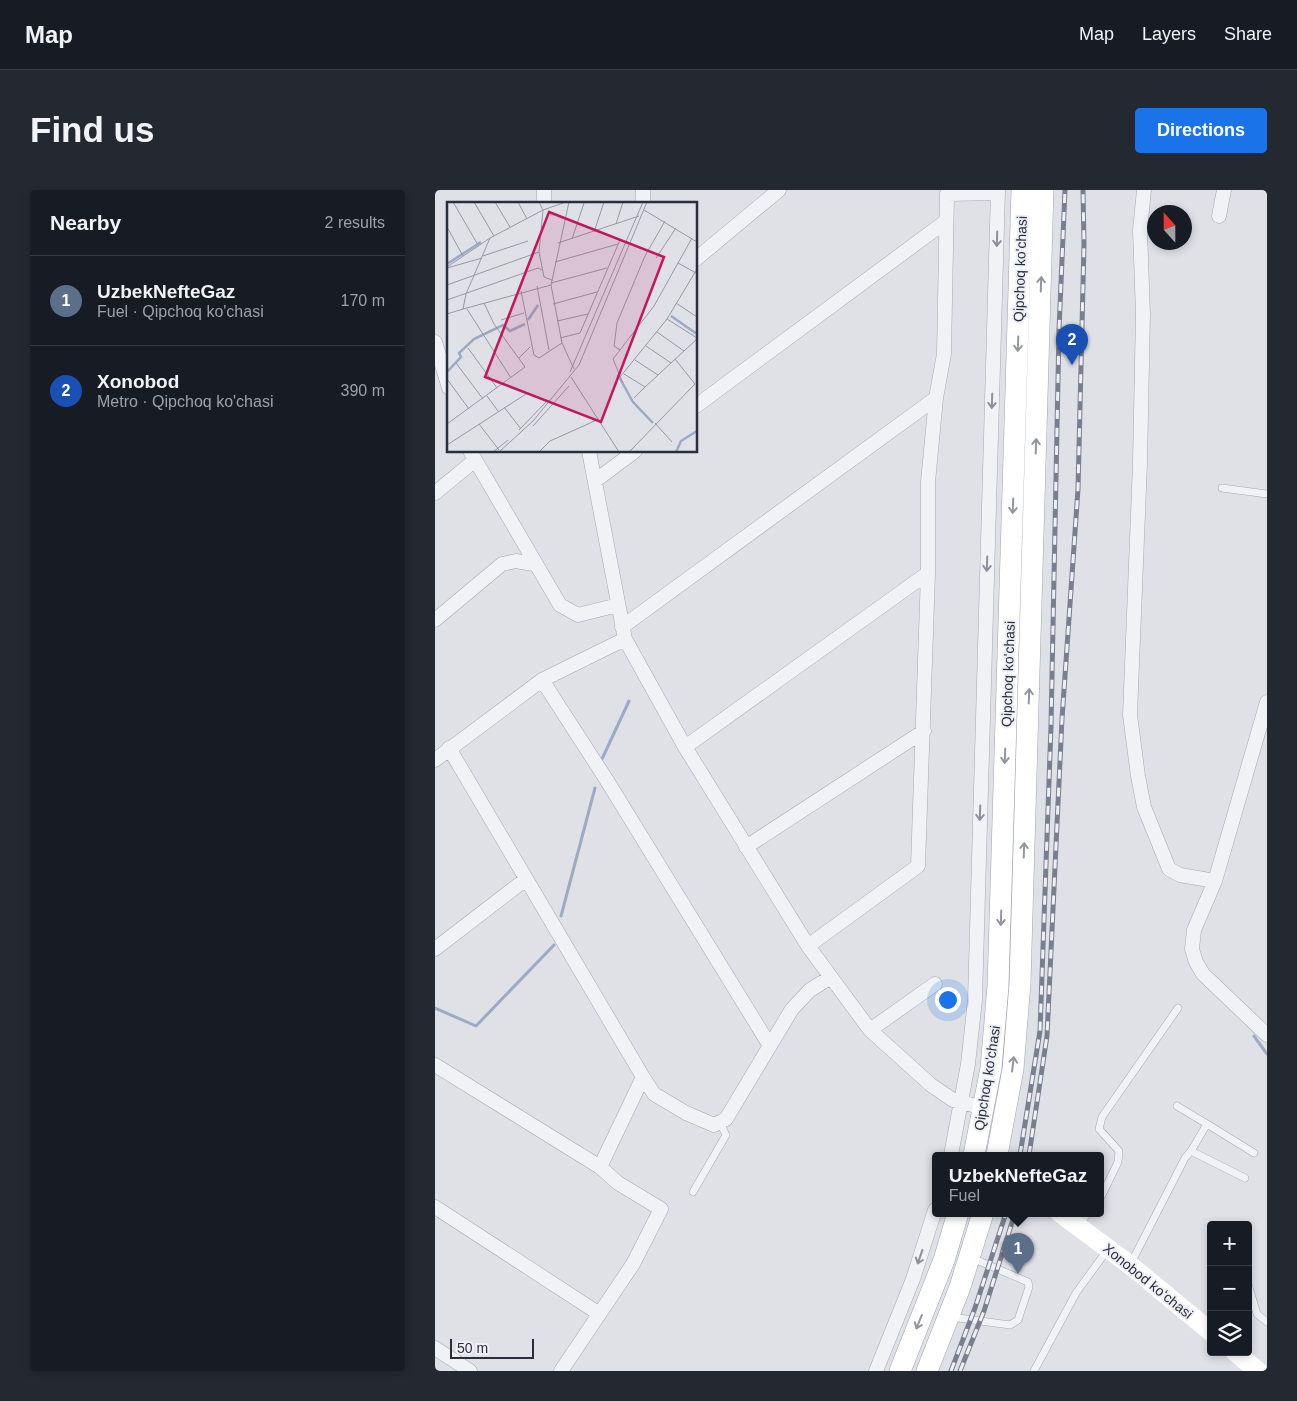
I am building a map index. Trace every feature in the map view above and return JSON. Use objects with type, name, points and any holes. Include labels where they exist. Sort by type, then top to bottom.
[{"type":"main road","name":"Qipchoq ko'chasi","points":[[975,1152],[991,1068],[999,978],[1022,190]]},
{"type":"main road","name":"Qipchoq ko'chasi","points":[[998,1152],[1006,1112],[1017,1026],[1020,975],[1043,190]]},
{"type":"main road","points":[[984,1108],[1006,1112]]},
{"type":"main road","points":[[900,1371],[944,1260],[957,1217]]},
{"type":"main road","points":[[927,1371],[982,1217]]},
{"type":"main road","name":"Xonobod koʻchasi","points":[[1083,1219],[1108,1249],[1207,1329]]},
{"type":"street","points":[[697,258],[765,196],[779,190]]},
{"type":"street","points":[[1143,190],[1140,230],[1143,313],[1140,463],[1130,715],[1137,776],[1144,807],[1169,869],[1180,875],[1215,881]]},
{"type":"street","points":[[1219,216],[1224,190]]},
{"type":"street","points":[[808,946],[918,866],[928,573],[928,482],[936,398],[944,354],[947,194],[998,192],[975,991],[968,1064],[952,1152]]},
{"type":"street","points":[[697,405],[945,222]]},
{"type":"street","points":[[435,342],[447,381]]},
{"type":"street","points":[[435,760],[542,680],[623,633],[936,398]]},
{"type":"street","points":[[589,452],[623,633],[685,747],[808,946],[871,1030],[931,1085],[953,1100],[984,1108]]},
{"type":"street","points":[[595,481],[634,452]]},
{"type":"street","points":[[436,491],[472,456],[534,564],[560,605],[572,614],[584,615],[618,605]]},
{"type":"street","points":[[435,620],[502,564],[516,561],[534,564]]},
{"type":"street","points":[[685,747],[928,573]]},
{"type":"street","points":[[542,680],[606,779],[770,1046]]},
{"type":"street","points":[[1267,702],[1215,881],[1194,930],[1192,948],[1196,962],[1203,974],[1267,1035]]},
{"type":"street","points":[[746,847],[923,731]]},
{"type":"street","points":[[449,748],[643,1077],[655,1094],[686,1113],[708,1123],[720,1124],[731,1113],[770,1046],[801,999],[831,977]]},
{"type":"street","points":[[435,949],[526,879]]},
{"type":"street","points":[[871,1030],[935,984]]},
{"type":"street","points":[[435,1065],[600,1167],[618,1183],[661,1209],[633,1264],[597,1314],[561,1371]]},
{"type":"street","points":[[600,1167],[643,1077]]},
{"type":"street","points":[[435,1208],[597,1314]]},
{"type":"street","points":[[876,1371],[910,1286],[933,1217]]},
{"type":"street","points":[[435,1348],[470,1371]]},
{"type":"lane","points":[[1222,488],[1267,494]]},
{"type":"lane","points":[[1104,1191],[1118,1162],[1119,1151],[1099,1129],[1102,1117],[1178,1008]]},
{"type":"lane","points":[[1177,1106],[1254,1153]]},
{"type":"lane","points":[[693,1192],[726,1135],[720,1124]]},
{"type":"lane","points":[[1130,1265],[1185,1158],[1207,1124]]},
{"type":"lane","points":[[1191,1151],[1245,1178]]},
{"type":"lane","points":[[1034,1371],[1076,1293],[1108,1249]]},
{"type":"lane","points":[[948,1316],[1010,1325],[1018,1320],[1029,1282],[969,1257]]},
{"type":"lane","points":[[1252,1297],[1257,1314],[1267,1322]]},
{"type":"waterway","points":[[602,759],[629,701]]},
{"type":"waterway","points":[[561,916],[595,788]]},
{"type":"waterway","points":[[435,1008],[476,1026],[554,945]]},
{"type":"waterway","points":[[1254,1036],[1267,1054]]},
{"type":"railway","points":[[1020,1152],[1040,1031],[1051,726],[1059,330],[1065,190]]},
{"type":"railway","points":[[1029,1152],[1047,1036],[1062,719],[1078,489],[1084,244],[1083,190]]},
{"type":"railway","points":[[951,1371],[975,1308],[1005,1217]]},
{"type":"railway","points":[[960,1371],[984,1311],[1014,1217]]},
{"type":"place","name":"Xonobod","points":[[1072,365]]},
{"type":"place","name":"UzbekNefteGaz","points":[[1018,1274]]}]
